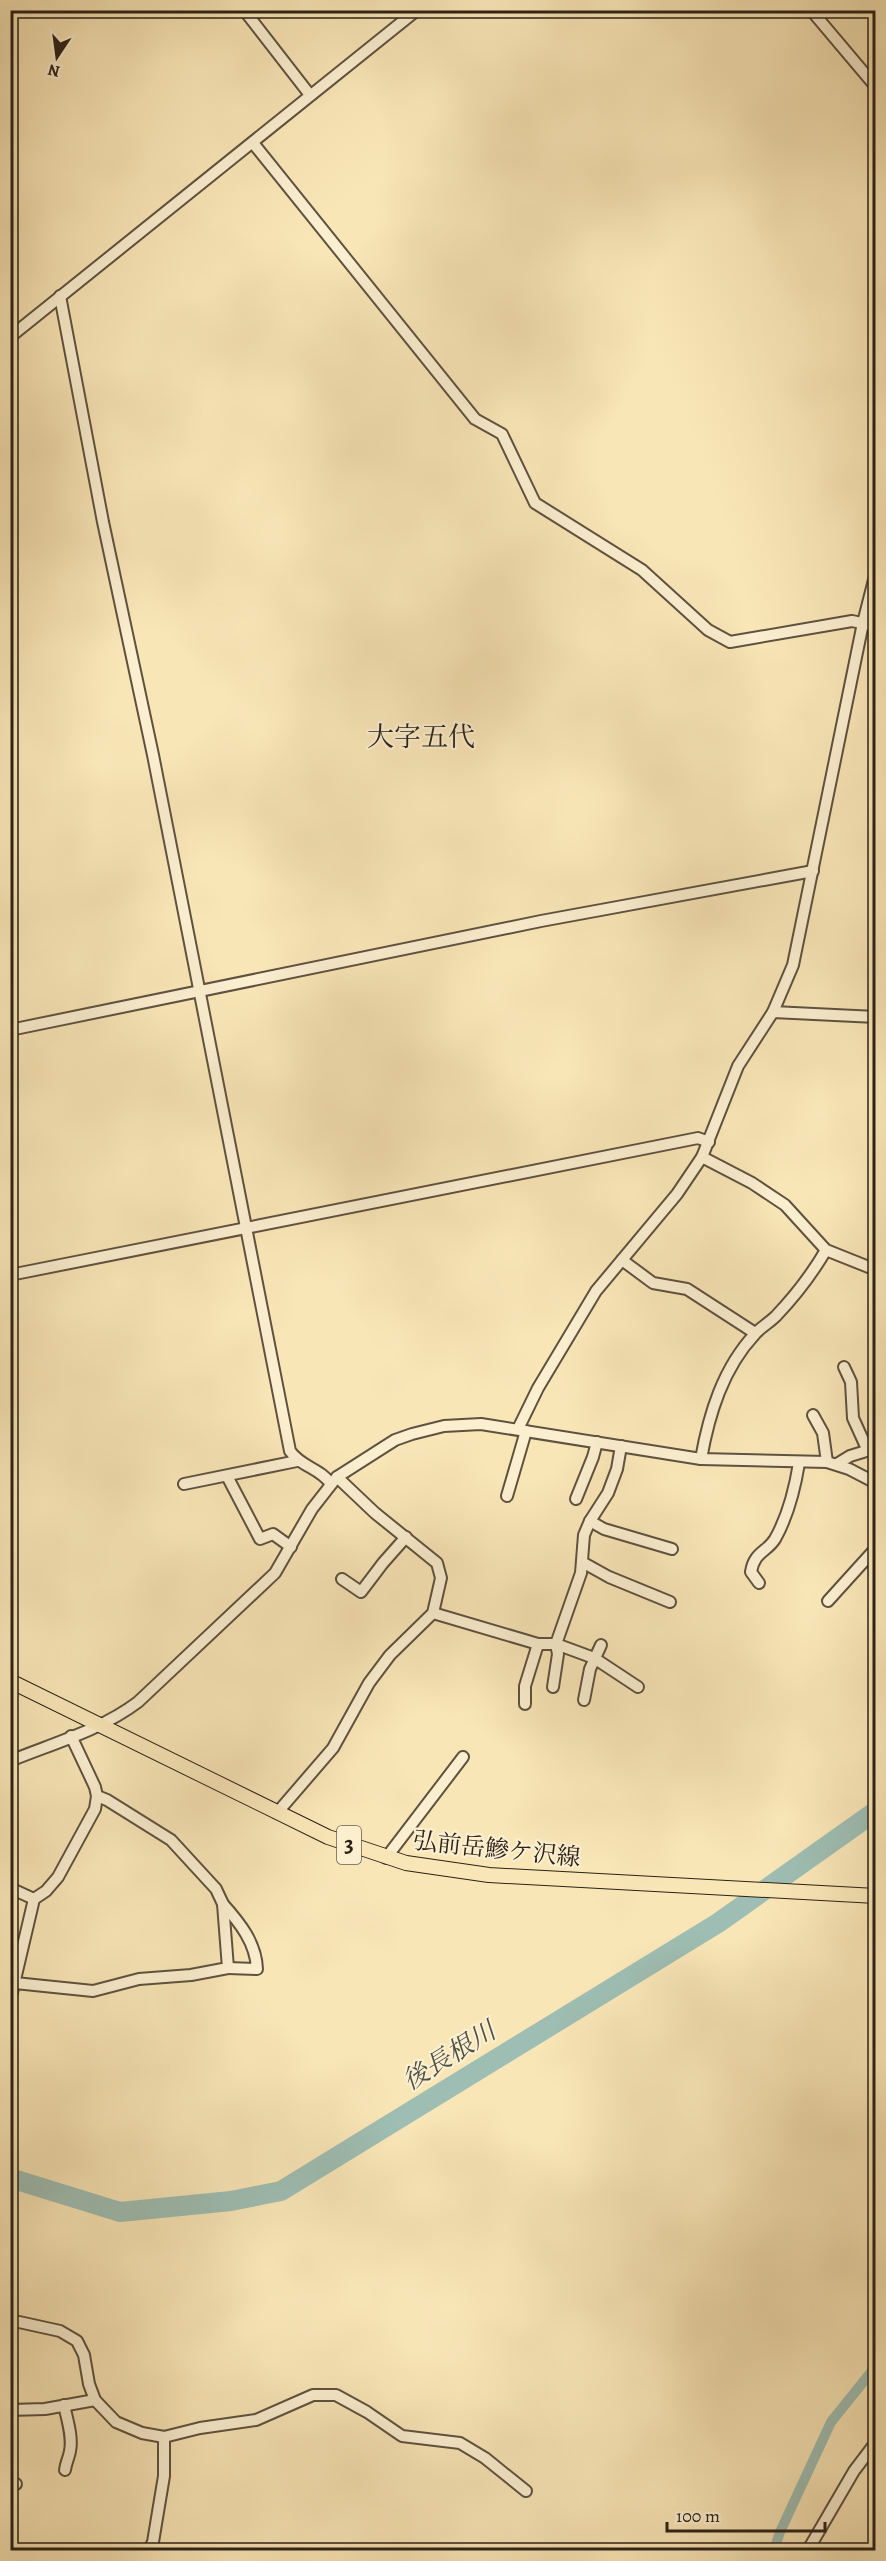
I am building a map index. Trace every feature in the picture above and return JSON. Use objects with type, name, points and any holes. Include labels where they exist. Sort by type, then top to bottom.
[{"type":"main road","name":"弘前岳鰺ケ沢線","points":[[10,1682],[328,1837],[386,1858],[438,1869],[489,1875],[876,1896]]},
{"type":"street","points":[[244,10],[310,95]]},
{"type":"street","points":[[10,337],[417,10]]},
{"type":"street","points":[[811,10],[875,85]]},
{"type":"street","points":[[253,143],[475,419],[502,434],[535,503],[642,570],[708,630],[730,642],[852,621],[876,626]]},
{"type":"street","points":[[60,296],[103,522],[153,755],[290,1451],[297,1461],[334,1480],[437,1563],[441,1578],[434,1613],[390,1655],[369,1683],[333,1748],[277,1813]]},
{"type":"street","points":[[507,1496],[522,1430],[538,1388],[596,1291],[677,1194],[702,1156],[738,1066],[773,1012],[793,965],[863,623],[876,572]]},
{"type":"street","points":[[10,1030],[530,923],[813,871]]},
{"type":"street","points":[[773,1012],[876,1017]]},
{"type":"street","points":[[10,1275],[687,1140],[698,1138],[709,1142]]},
{"type":"street","points":[[702,1156],[752,1183],[785,1205],[826,1250],[876,1270]]},
{"type":"street","points":[[701,1459],[714,1404],[730,1368],[755,1334],[775,1317],[811,1275],[826,1250]]},
{"type":"street","points":[[622,1260],[653,1283],[687,1289],[755,1334]]},
{"type":"street","points":[[10,1761],[120,1716],[138,1702],[275,1573],[312,1509],[334,1480],[395,1440],[411,1434],[463,1424],[522,1430],[701,1459],[832,1463],[872,1449],[854,1418],[851,1382],[844,1367]]},
{"type":"street","points":[[813,1415],[823,1433],[832,1463],[876,1483]]},
{"type":"street","points":[[576,1499],[597,1442]]},
{"type":"street","points":[[553,1687],[558,1654],[556,1644],[581,1573],[584,1535],[608,1493],[617,1469],[621,1446]]},
{"type":"street","points":[[184,1484],[297,1461]]},
{"type":"street","points":[[759,1583],[751,1572],[752,1564],[759,1553],[774,1540],[795,1487],[798,1463]]},
{"type":"street","points":[[227,1476],[260,1539],[273,1534],[291,1547]]},
{"type":"street","points":[[590,1521],[604,1529],[672,1549]]},
{"type":"street","points":[[342,1579],[361,1592],[406,1537]]},
{"type":"street","points":[[828,1601],[876,1548]]},
{"type":"street","points":[[582,1562],[609,1577],[670,1602]]},
{"type":"street","points":[[434,1613],[538,1644],[556,1644],[594,1658],[638,1688]]},
{"type":"street","points":[[525,1704],[525,1686],[538,1644]]},
{"type":"street","points":[[584,1700],[594,1658],[601,1645]]},
{"type":"street","points":[[10,2001],[34,1899],[46,1891],[58,1877],[95,1809],[97,1796],[71,1736]]},
{"type":"street","points":[[386,1858],[463,1757]]},
{"type":"street","points":[[15,1983],[93,1991],[140,1979],[191,1975],[228,1968],[257,1969],[256,1954],[238,1921],[223,1904],[216,1889],[171,1840],[97,1796]]},
{"type":"street","points":[[10,1888],[34,1899]]},
{"type":"street","points":[[223,1904],[228,1968]]},
{"type":"street","points":[[10,2320],[60,2331],[77,2341],[84,2355],[89,2384],[95,2400],[116,2422],[142,2433],[164,2437],[200,2428],[256,2420],[313,2395],[336,2395],[359,2407],[402,2436],[460,2443],[485,2458],[526,2491]]},
{"type":"street","points":[[10,2410],[45,2409],[95,2400]]},
{"type":"street","points":[[64,2405],[71,2450],[66,2461],[66,2470]]},
{"type":"street","points":[[149,2550],[153,2542],[164,2476],[164,2437]]},
{"type":"street","points":[[808,2550],[855,2471],[876,2442]]},
{"type":"waterway","name":"後長根川","points":[[10,2178],[120,2212],[231,2201],[281,2191],[718,1923],[876,1811]]},
{"type":"waterway","points":[[774,2550],[780,2532],[831,2422],[876,2366]]},
{"type":"district","name":"大字五代","points":[[421,737]]}]
